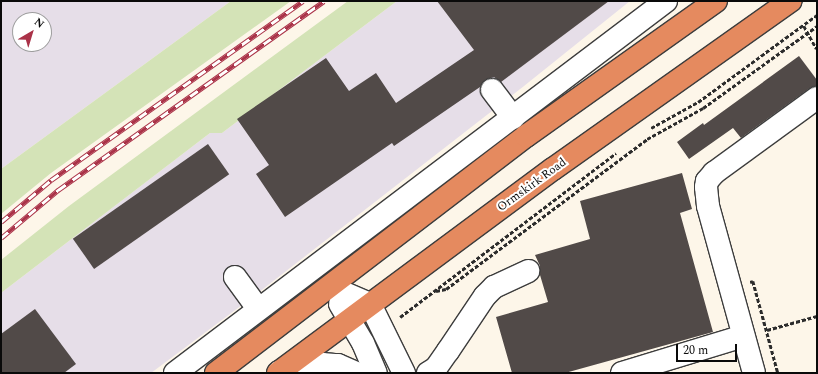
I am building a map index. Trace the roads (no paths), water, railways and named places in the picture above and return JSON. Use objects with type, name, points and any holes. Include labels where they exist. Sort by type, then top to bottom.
[{"type":"highway","points":[[216,373],[520,141],[716,1]]},
{"type":"highway","name":"Ormskirk Road","points":[[279,372],[553,169],[790,1]]},
{"type":"street","points":[[175,373],[666,1]]},
{"type":"street","points":[[633,60],[702,1]]},
{"type":"street","points":[[492,90],[513,118]]},
{"type":"street","points":[[754,373],[708,206],[705,193],[707,181],[714,173],[817,98]]},
{"type":"street","points":[[428,373],[436,368],[485,296],[494,287],[529,271]]},
{"type":"street","points":[[235,277],[258,309]]},
{"type":"street","points":[[330,287],[370,304],[404,373]]},
{"type":"street","points":[[330,287],[363,343],[376,373]]},
{"type":"street","points":[[622,373],[744,336]]},
{"type":"street","points":[[279,372],[322,364],[338,366],[356,373]]},
{"type":"railway","points":[[1,222],[51,180],[303,1]]},
{"type":"railway","points":[[1,238],[58,190],[324,1]]}]
